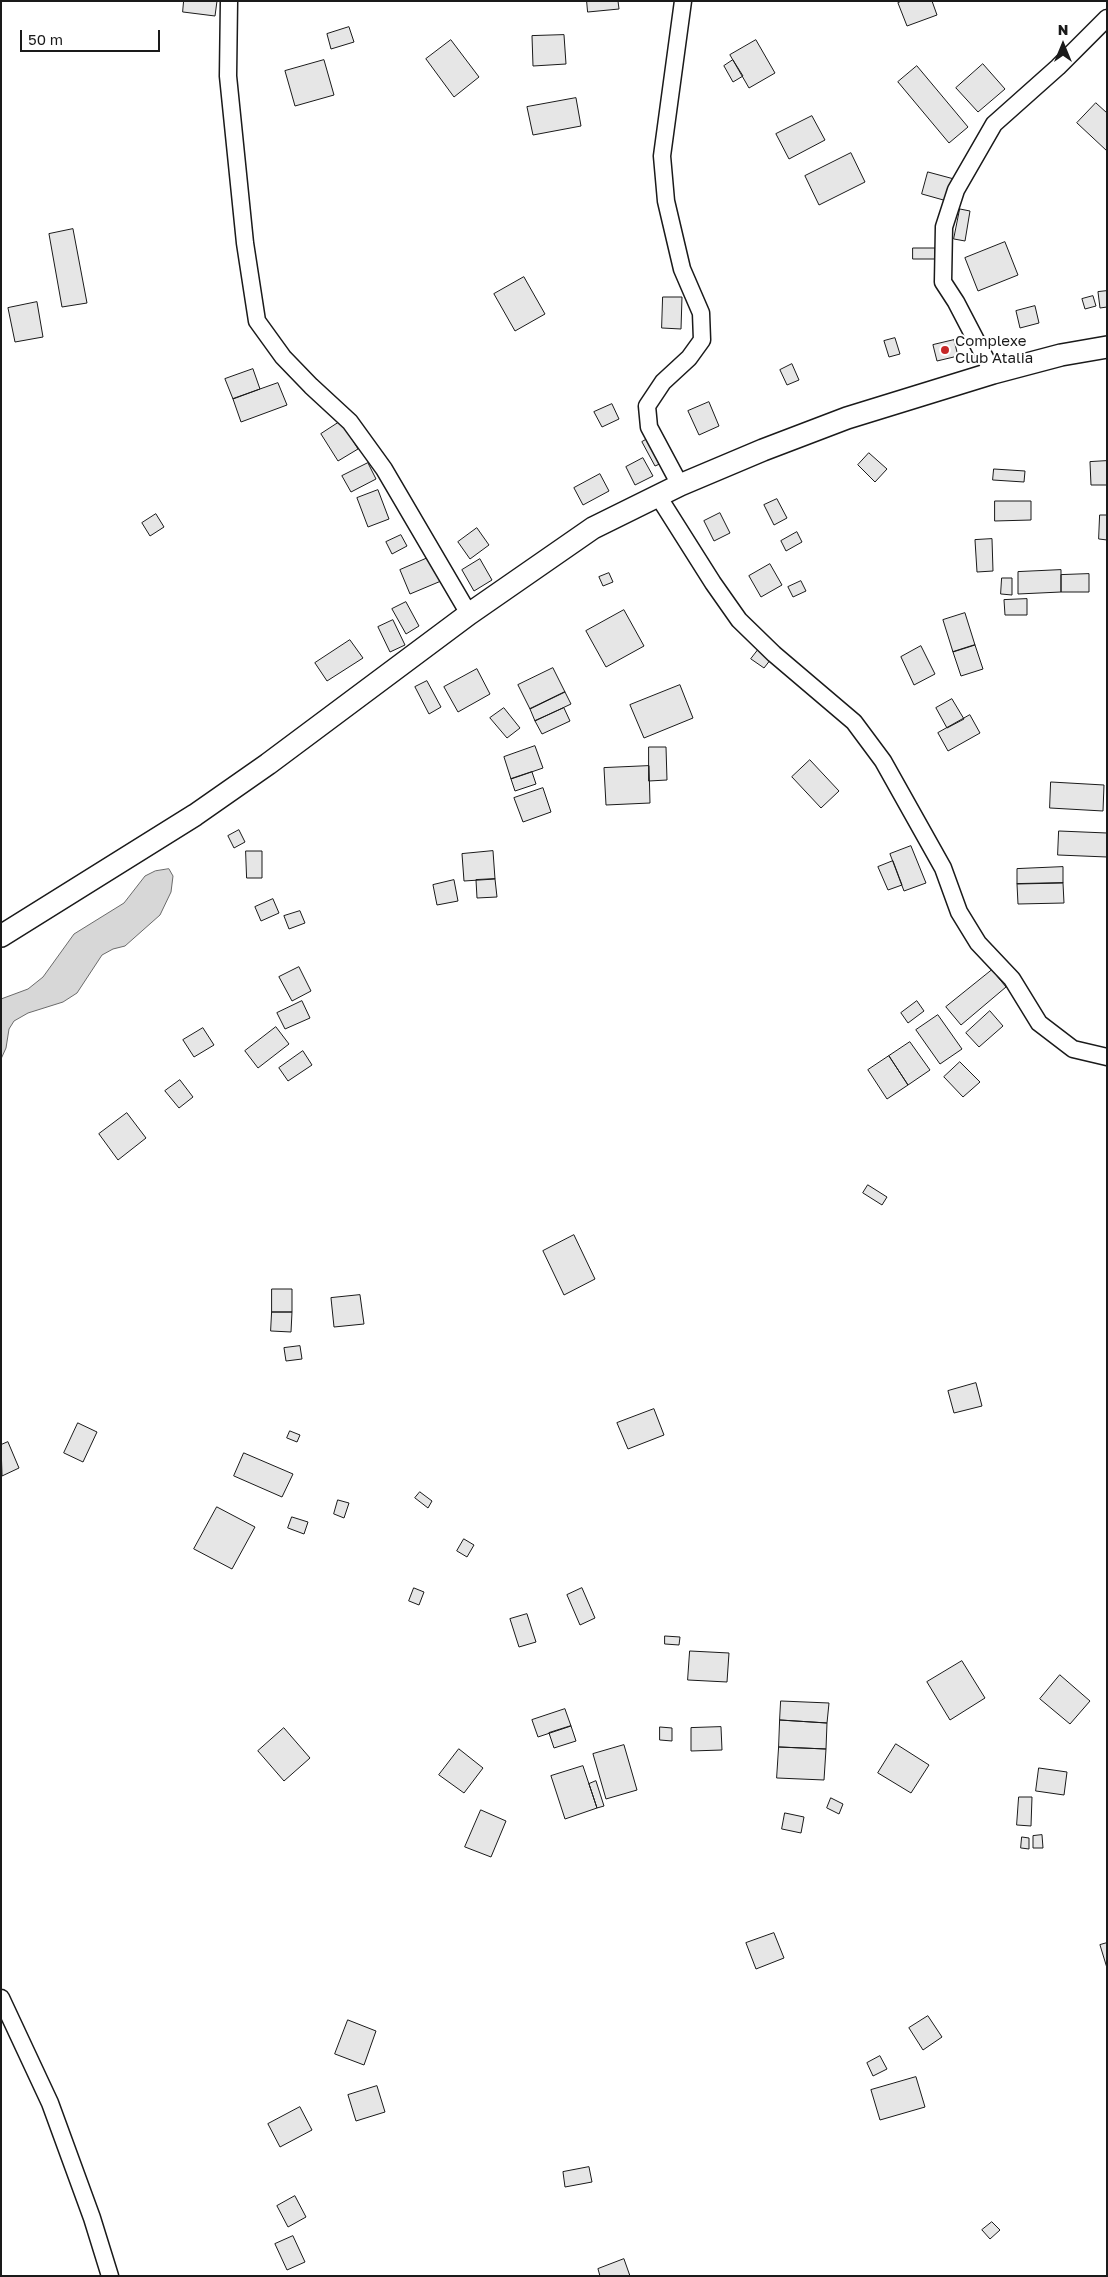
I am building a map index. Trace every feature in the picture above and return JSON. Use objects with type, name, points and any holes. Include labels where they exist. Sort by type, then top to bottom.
[{"type":"street","points":[[229,1],[228,76],[245,244],[257,321],[283,357],[350,422],[384,469],[468,614]]},
{"type":"street","points":[[680,485],[649,427],[647,406],[663,382],[690,358],[702,340],[701,313],[682,269],[666,201],[662,156],[683,1]]},
{"type":"street","points":[[993,373],[943,282],[944,227],[956,190],[994,124],[1107,18]]},
{"type":"street","points":[[1,936],[195,815],[268,764],[468,614],[593,528],[680,485],[763,450],[847,418],[993,373],[1061,355],[1107,347]]},
{"type":"street","points":[[658,496],[707,575],[738,620],[774,654],[854,722],[883,761],[943,868],[959,912],[978,943],[1012,979],[1039,1023],[1073,1049],[1107,1057]]},
{"type":"street","points":[[1,1998],[50,2103],[92,2218],[110,2276]]},
{"type":"shaded area","points":[[169,869],[173,876],[171,892],[160,915],[125,946],[113,949],[102,955],[77,993],[63,1002],[28,1013],[14,1021],[9,1029],[6,1048],[1,1059],[1,999],[28,989],[43,977],[74,934],[124,903],[145,876],[155,871]]},
{"type":"building","points":[[184,1],[217,1],[215,16],[183,12]]},
{"type":"building","points":[[587,1],[618,1],[619,9],[588,12]]},
{"type":"building","points":[[902,1],[932,1],[937,15],[907,26],[898,3]]},
{"type":"building","points":[[349,27],[354,42],[331,49],[327,34]]},
{"type":"building","points":[[564,35],[566,64],[533,66],[532,36]]},
{"type":"building","points":[[451,40],[479,77],[454,97],[426,59]]},
{"type":"building","points":[[756,40],[775,73],[749,88],[730,55]]},
{"type":"building","points":[[324,60],[334,95],[295,106],[285,71]]},
{"type":"building","points":[[733,60],[743,76],[733,82],[724,66]]},
{"type":"building","points":[[983,64],[1005,89],[978,112],[956,88]]},
{"type":"building","points":[[917,66],[968,127],[949,143],[898,82]]},
{"type":"building","points":[[576,98],[581,126],[533,135],[527,107]]},
{"type":"building","points":[[1096,103],[1107,113],[1107,151],[1077,123]]},
{"type":"building","points":[[812,116],[825,140],[789,159],[776,134]]},
{"type":"building","points":[[851,153],[865,182],[819,205],[805,176]]},
{"type":"building","points":[[928,172],[954,179],[947,201],[922,194]]},
{"type":"building","points":[[960,209],[970,211],[965,241],[954,239]]},
{"type":"building","points":[[73,229],[87,303],[62,307],[49,234]]},
{"type":"building","points":[[1005,242],[1018,275],[978,291],[965,258]]},
{"type":"building","points":[[913,248],[935,248],[935,259],[913,259]]},
{"type":"building","points":[[524,277],[545,314],[515,331],[494,294]]},
{"type":"building","points":[[1107,291],[1107,307],[1100,308],[1098,292]]},
{"type":"building","points":[[1093,296],[1096,306],[1085,309],[1082,299]]},
{"type":"building","points":[[663,297],[682,297],[681,329],[662,328]]},
{"type":"building","points":[[37,302],[43,337],[15,342],[8,308]]},
{"type":"building","points":[[1035,306],[1039,323],[1020,328],[1016,311]]},
{"type":"building","points":[[895,338],[900,354],[889,357],[884,341]]},
{"type":"building","name":"Complexe Club Atalia","points":[[954,340],[958,356],[937,361],[933,345]]},
{"type":"building","points":[[792,364],[799,380],[787,385],[780,370]]},
{"type":"building","points":[[253,369],[260,389],[233,399],[225,379]]},
{"type":"building","points":[[278,383],[287,405],[241,422],[233,399]]},
{"type":"building","points":[[709,402],[719,426],[699,435],[688,411]]},
{"type":"building","points":[[612,404],[619,419],[602,427],[594,412]]},
{"type":"building","points":[[341,421],[358,449],[338,461],[321,434]]},
{"type":"building","points":[[649,438],[662,463],[655,466],[642,442]]},
{"type":"building","points":[[869,453],[887,469],[875,482],[858,465]]},
{"type":"building","points":[[643,458],[653,476],[635,485],[626,467]]},
{"type":"building","points":[[1107,461],[1107,485],[1091,485],[1090,462]]},
{"type":"building","points":[[368,463],[376,479],[351,492],[342,476]]},
{"type":"building","points":[[994,469],[1025,471],[1024,482],[993,480]]},
{"type":"building","points":[[600,474],[609,491],[583,505],[574,488]]},
{"type":"building","points":[[378,490],[389,519],[368,527],[357,498]]},
{"type":"building","points":[[777,499],[787,518],[774,525],[764,505]]},
{"type":"building","points":[[995,501],[1031,501],[1031,520],[995,521]]},
{"type":"building","points":[[720,513],[730,533],[714,541],[704,521]]},
{"type":"building","points":[[156,514],[164,527],[150,536],[142,523]]},
{"type":"building","points":[[1100,515],[1107,515],[1107,540],[1099,539]]},
{"type":"building","points":[[477,528],[489,545],[470,559],[458,542]]},
{"type":"building","points":[[797,532],[802,542],[786,551],[781,541]]},
{"type":"building","points":[[401,535],[407,546],[392,554],[386,542]]},
{"type":"building","points":[[992,539],[993,571],[977,572],[975,540]]},
{"type":"building","points":[[430,557],[441,581],[410,594],[400,570]]},
{"type":"building","points":[[480,559],[492,580],[474,591],[462,570]]},
{"type":"building","points":[[770,564],[782,585],[761,597],[749,576]]},
{"type":"building","points":[[1061,570],[1061,592],[1018,594],[1018,572]]},
{"type":"building","points":[[609,573],[613,582],[603,586],[599,577]]},
{"type":"building","points":[[1089,574],[1089,592],[1061,592],[1061,575]]},
{"type":"building","points":[[1002,578],[1012,578],[1012,595],[1001,594]]},
{"type":"building","points":[[801,581],[806,591],[793,597],[788,587]]},
{"type":"building","points":[[1027,599],[1027,615],[1005,615],[1004,600]]},
{"type":"building","points":[[406,602],[419,626],[406,634],[392,609]]},
{"type":"building","points":[[624,610],[644,646],[606,667],[586,631]]},
{"type":"building","points":[[965,613],[975,645],[953,652],[943,620]]},
{"type":"building","points":[[393,620],[405,645],[390,652],[378,627]]},
{"type":"building","points":[[350,640],[363,658],[327,681],[315,663]]},
{"type":"building","points":[[975,645],[983,669],[961,676],[953,652]]},
{"type":"building","points":[[921,646],[935,674],[914,685],[901,657]]},
{"type":"building","points":[[758,650],[771,659],[764,668],[751,659]]},
{"type":"building","points":[[553,668],[565,692],[530,709],[518,685]]},
{"type":"building","points":[[477,669],[490,694],[458,712],[444,687]]},
{"type":"building","points":[[427,681],[441,707],[429,714],[415,687]]},
{"type":"building","points":[[680,685],[693,718],[644,738],[630,705]]},
{"type":"building","points":[[565,692],[571,704],[535,721],[530,709]]},
{"type":"building","points":[[952,699],[964,719],[947,728],[936,708]]},
{"type":"building","points":[[504,708],[520,728],[507,738],[490,718]]},
{"type":"building","points":[[564,708],[570,721],[542,734],[535,721]]},
{"type":"building","points":[[970,715],[980,733],[948,751],[938,733]]},
{"type":"building","points":[[535,746],[543,768],[511,779],[504,757]]},
{"type":"building","points":[[649,747],[666,747],[667,780],[649,781]]},
{"type":"building","points":[[810,760],[839,791],[821,808],[792,777]]},
{"type":"building","points":[[649,766],[650,803],[606,805],[604,768]]},
{"type":"building","points":[[532,772],[536,784],[515,791],[511,779]]},
{"type":"building","points":[[1051,782],[1104,785],[1103,811],[1050,808]]},
{"type":"building","points":[[543,788],[551,812],[523,822],[514,798]]},
{"type":"building","points":[[239,830],[245,842],[234,848],[228,836]]},
{"type":"building","points":[[1059,831],[1107,833],[1107,857],[1058,855]]},
{"type":"building","points":[[911,846],[926,883],[904,891],[890,854]]},
{"type":"building","points":[[246,851],[262,851],[262,878],[247,878]]},
{"type":"building","points":[[493,851],[495,879],[464,881],[462,854]]},
{"type":"building","points":[[893,861],[902,885],[888,890],[878,867]]},
{"type":"building","points":[[1063,867],[1063,883],[1017,884],[1017,869]]},
{"type":"building","points":[[495,879],[497,897],[477,898],[476,880]]},
{"type":"building","points":[[454,880],[458,901],[437,905],[433,885]]},
{"type":"building","points":[[1063,883],[1064,903],[1018,904],[1017,884]]},
{"type":"building","points":[[273,899],[279,913],[261,921],[255,907]]},
{"type":"building","points":[[300,911],[305,923],[289,929],[284,916]]},
{"type":"building","points":[[299,967],[311,991],[292,1001],[279,977]]},
{"type":"building","points":[[992,970],[1006,987],[961,1025],[946,1007]]},
{"type":"building","points":[[302,1001],[310,1018],[285,1029],[277,1013]]},
{"type":"building","points":[[917,1001],[924,1011],[908,1023],[901,1013]]},
{"type":"building","points":[[990,1011],[1003,1026],[979,1047],[966,1033]]},
{"type":"building","points":[[938,1015],[962,1049],[940,1064],[916,1030]]},
{"type":"building","points":[[276,1027],[289,1044],[258,1068],[245,1051]]},
{"type":"building","points":[[203,1028],[214,1045],[194,1057],[183,1040]]},
{"type":"building","points":[[910,1042],[930,1070],[908,1085],[889,1056]]},
{"type":"building","points":[[303,1051],[312,1065],[288,1081],[279,1068]]},
{"type":"building","points":[[889,1056],[908,1085],[887,1099],[868,1070]]},
{"type":"building","points":[[960,1062],[980,1082],[963,1097],[944,1077]]},
{"type":"building","points":[[180,1080],[193,1097],[179,1108],[165,1091]]},
{"type":"building","points":[[127,1113],[146,1138],[118,1160],[99,1134]]},
{"type":"building","points":[[868,1185],[887,1197],[882,1205],[863,1193]]},
{"type":"building","points":[[574,1235],[595,1279],[564,1295],[543,1251]]},
{"type":"building","points":[[272,1289],[292,1289],[292,1312],[272,1312]]},
{"type":"building","points":[[360,1295],[364,1324],[334,1327],[331,1298]]},
{"type":"building","points":[[272,1312],[292,1312],[291,1332],[271,1331]]},
{"type":"building","points":[[300,1346],[302,1359],[286,1361],[284,1348]]},
{"type":"building","points":[[976,1383],[982,1406],[954,1413],[948,1391]]},
{"type":"building","points":[[654,1409],[664,1435],[628,1449],[617,1423]]},
{"type":"building","points":[[78,1423],[97,1432],[83,1462],[64,1453]]},
{"type":"building","points":[[290,1431],[300,1435],[297,1442],[287,1438]]},
{"type":"building","points":[[8,1442],[19,1468],[2,1476],[1,1445]]},
{"type":"building","points":[[244,1453],[293,1474],[282,1497],[234,1476]]},
{"type":"building","points":[[420,1492],[432,1501],[428,1508],[415,1498]]},
{"type":"building","points":[[338,1500],[349,1503],[344,1518],[334,1514]]},
{"type":"building","points":[[217,1507],[255,1527],[232,1569],[194,1549]]},
{"type":"building","points":[[292,1517],[308,1522],[304,1534],[288,1528]]},
{"type":"building","points":[[464,1539],[474,1545],[467,1557],[457,1551]]},
{"type":"building","points":[[414,1588],[424,1592],[419,1605],[409,1601]]},
{"type":"building","points":[[582,1588],[595,1618],[580,1625],[567,1595]]},
{"type":"building","points":[[527,1614],[536,1642],[519,1647],[510,1619]]},
{"type":"building","points":[[665,1636],[680,1637],[679,1645],[665,1644]]},
{"type":"building","points":[[690,1651],[729,1653],[727,1682],[688,1680]]},
{"type":"building","points":[[962,1661],[985,1698],[950,1720],[927,1682]]},
{"type":"building","points":[[1060,1675],[1090,1701],[1070,1724],[1040,1699]]},
{"type":"building","points":[[781,1701],[829,1703],[827,1723],[780,1720]]},
{"type":"building","points":[[565,1709],[571,1726],[538,1737],[532,1720]]},
{"type":"building","points":[[780,1720],[827,1723],[826,1749],[779,1747]]},
{"type":"building","points":[[571,1726],[576,1741],[554,1748],[549,1733]]},
{"type":"building","points":[[660,1727],[672,1728],[672,1741],[660,1740]]},
{"type":"building","points":[[721,1727],[722,1750],[691,1751],[691,1728]]},
{"type":"building","points":[[284,1728],[310,1758],[284,1781],[258,1751]]},
{"type":"building","points":[[896,1744],[929,1765],[911,1793],[878,1773]]},
{"type":"building","points":[[624,1745],[637,1790],[606,1799],[593,1754]]},
{"type":"building","points":[[779,1747],[826,1749],[824,1780],[777,1778]]},
{"type":"building","points":[[459,1749],[483,1768],[464,1793],[439,1775]]},
{"type":"building","points":[[583,1766],[597,1808],[565,1819],[551,1776]]},
{"type":"building","points":[[1039,1768],[1067,1772],[1064,1795],[1036,1791]]},
{"type":"building","points":[[596,1781],[604,1806],[597,1808],[589,1784]]},
{"type":"building","points":[[1019,1797],[1032,1797],[1031,1826],[1017,1825]]},
{"type":"building","points":[[831,1798],[843,1804],[839,1814],[827,1808]]},
{"type":"building","points":[[481,1810],[506,1821],[491,1857],[465,1847]]},
{"type":"building","points":[[785,1813],[804,1817],[801,1833],[782,1829]]},
{"type":"building","points":[[1042,1835],[1043,1848],[1033,1848],[1033,1836]]},
{"type":"building","points":[[1022,1837],[1029,1838],[1029,1849],[1021,1848]]},
{"type":"building","points":[[774,1933],[784,1958],[756,1969],[746,1943]]},
{"type":"building","points":[[1107,1943],[1107,1968],[1100,1945]]},
{"type":"building","points":[[928,2016],[942,2037],[923,2050],[909,2028]]},
{"type":"building","points":[[348,2020],[376,2031],[364,2065],[335,2054]]},
{"type":"building","points":[[880,2056],[887,2069],[873,2076],[867,2063]]},
{"type":"building","points":[[916,2077],[925,2107],[880,2120],[871,2090]]},
{"type":"building","points":[[377,2086],[385,2112],[356,2121],[348,2095]]},
{"type":"building","points":[[300,2107],[312,2130],[280,2147],[268,2124]]},
{"type":"building","points":[[589,2167],[592,2182],[565,2187],[563,2172]]},
{"type":"building","points":[[295,2196],[306,2217],[288,2227],[277,2206]]},
{"type":"building","points":[[992,2222],[1000,2230],[990,2239],[982,2230]]},
{"type":"building","points":[[293,2236],[305,2262],[287,2270],[275,2244]]},
{"type":"building","points":[[624,2259],[630,2276],[600,2276],[598,2269]]},
{"type":"place","name":"Complexe Club Atalia","points":[[945,350]]}]
